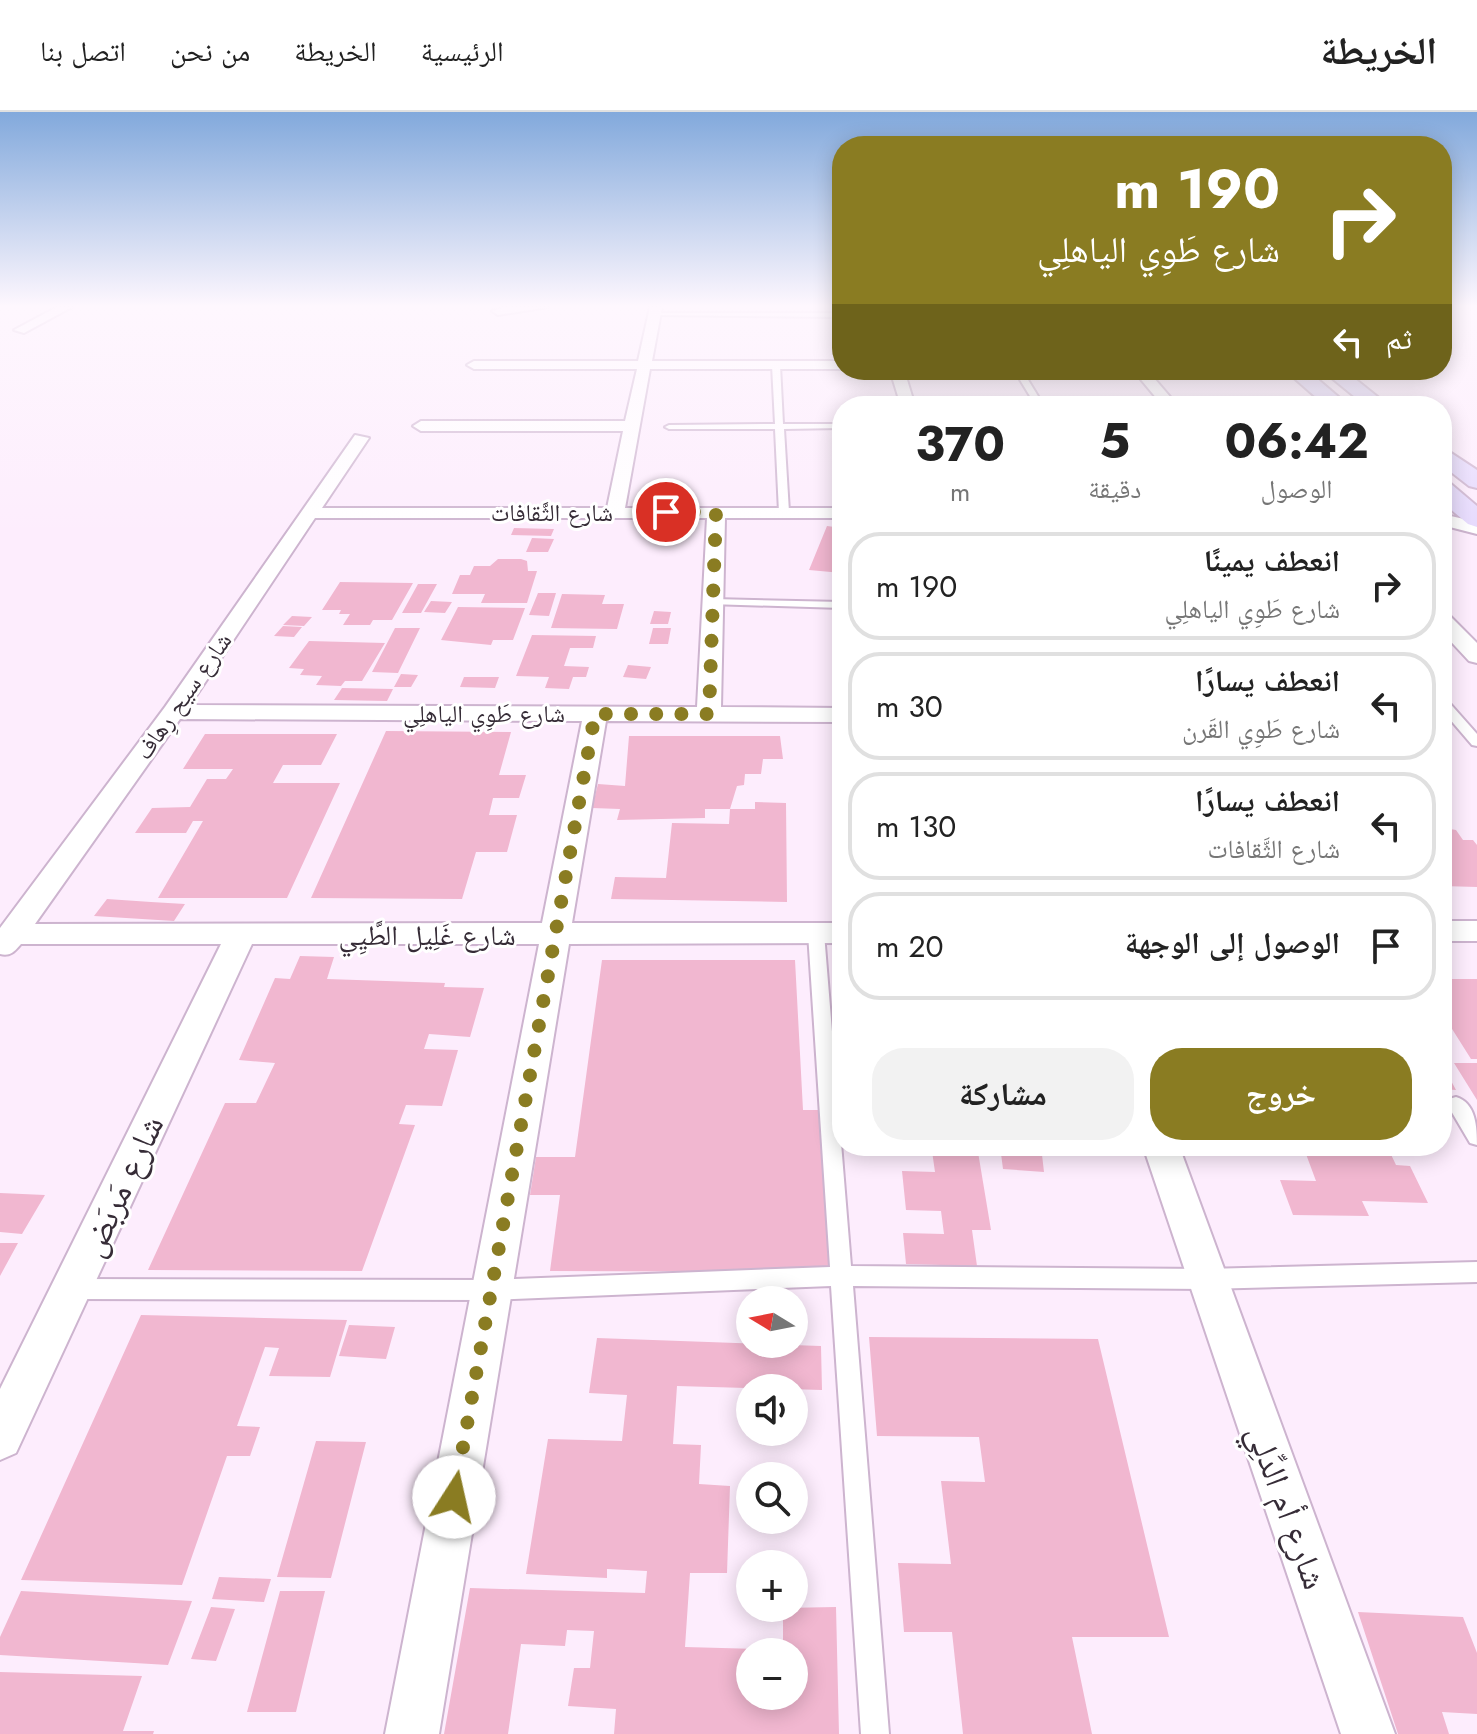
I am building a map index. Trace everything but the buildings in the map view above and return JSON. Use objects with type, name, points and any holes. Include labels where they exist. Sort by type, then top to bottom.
[{"type":"main road","points":[[1308,383],[1326,396]]},
{"type":"main road","points":[[1349,383],[1366,396]]},
{"type":"main road","points":[[1452,462],[1477,481]]},
{"type":"main road","points":[[1452,498],[1477,519]]},
{"type":"street","points":[[615,512],[642,383]]},
{"type":"street","points":[[421,426],[634,426]]},
{"type":"street","name":"شارع سيح رِهاف","points":[[6,942],[173,712],[361,438]]},
{"type":"street","points":[[709,714],[716,512]]},
{"type":"street","name":"شارع الثَّقافات","points":[[311,513],[832,513]]},
{"type":"street","points":[[1452,522],[1477,528]]},
{"type":"street","points":[[1452,630],[1477,656]]},
{"type":"street","name":"شارع طَوِي الياهلِي","points":[[173,712],[832,715]]},
{"type":"street","points":[[412,1734],[595,714]]},
{"type":"street","points":[[1452,931],[1477,931]]},
{"type":"street","name":"شارع غَلِيل الطَّيِي","points":[[6,942],[241,935],[829,933]]},
{"type":"street","name":"شارع مَربَض","points":[[0,1437],[74,1289],[241,935]]},
{"type":"street","name":"شارع أم الدِّلِي","points":[[1164,1156],[1368,1734]]},
{"type":"lane","points":[[777,383],[784,512]]},
{"type":"lane","points":[[669,427],[832,426]]},
{"type":"lane","points":[[713,602],[832,605]]},
{"type":"lane","points":[[1452,713],[1477,742]]},
{"type":"lane","points":[[829,933],[832,1019]]},
{"type":"lane","points":[[1456,1104],[1477,1137]]},
{"type":"lane","points":[[837,1156],[841,1276],[875,1734]]},
{"type":"lane","points":[[74,1289],[490,1290],[841,1276],[1206,1279],[1477,1272]]},
{"type":"route","points":[[454,1497],[595,714],[709,714],[716,512],[666,512]]}]
